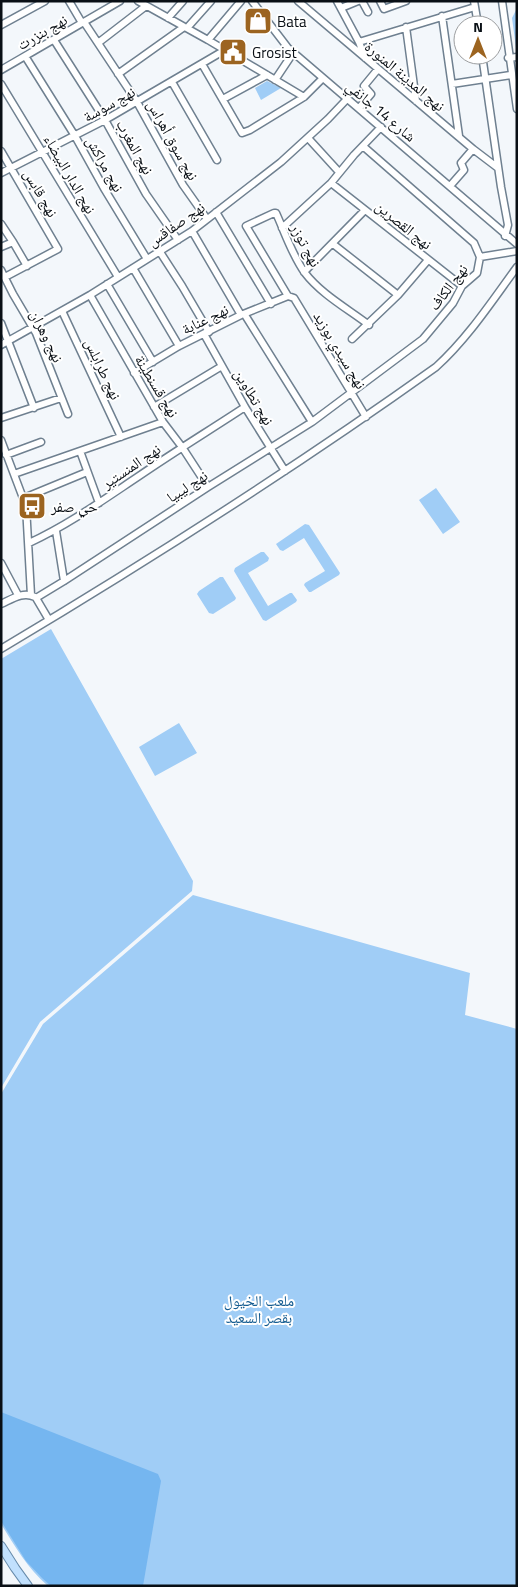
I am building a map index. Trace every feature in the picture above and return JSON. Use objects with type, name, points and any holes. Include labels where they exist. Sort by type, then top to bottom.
[{"type":"main road","points":[[1,1546],[27,1586]]},
{"type":"main road","points":[[1,1556],[27,1586]]},
{"type":"street","points":[[1,25],[45,1]]},
{"type":"street","name":"نهج سوق أهراس","points":[[69,1],[138,102],[183,185],[207,219]]},
{"type":"street","name":"نهج بنزرت","points":[[1,70],[120,1]]},
{"type":"street","points":[[138,1],[304,97]]},
{"type":"street","points":[[168,18],[183,1]]},
{"type":"street","points":[[118,74],[185,27],[211,1]]},
{"type":"street","points":[[208,40],[241,1]]},
{"type":"street","name":"شارع 14 جانفي","points":[[252,1],[282,41],[322,78],[505,234]]},
{"type":"street","name":"نهج المدينة المنورة","points":[[298,1],[498,168]]},
{"type":"street","points":[[337,1],[366,59]]},
{"type":"street","points":[[341,8],[358,1]]},
{"type":"street","points":[[362,1],[368,12]]},
{"type":"street","points":[[380,1],[384,9],[406,1]]},
{"type":"street","points":[[504,2],[508,58],[517,109]]},
{"type":"street","points":[[359,42],[475,4]]},
{"type":"street","points":[[98,43],[146,6]]},
{"type":"street","points":[[442,16],[459,136]]},
{"type":"street","points":[[406,27],[416,101]]},
{"type":"street","name":"نهج المغرب","points":[[54,40],[106,120],[146,194],[178,240]]},
{"type":"street","name":"نهج سوسة","points":[[1,173],[106,120],[225,50]]},
{"type":"street","points":[[275,80],[294,52]]},
{"type":"street","name":"نهج مراكش","points":[[25,56],[75,136],[147,259]]},
{"type":"street","points":[[508,58],[517,57]]},
{"type":"street","points":[[202,64],[241,132],[250,130],[304,97],[322,78]]},
{"type":"street","points":[[484,65],[508,225],[505,234]]},
{"type":"street","points":[[359,108],[371,94],[364,86],[378,69]]},
{"type":"street","points":[[223,99],[267,75]]},
{"type":"street","points":[[452,84],[511,75]]},
{"type":"street","points":[[172,82],[217,160]]},
{"type":"street","name":"نهج الدار البيضاء","points":[[1,84],[118,277]]},
{"type":"street","name":"نهج صفاقس","points":[[1,345],[90,296],[192,231],[281,162],[347,99]]},
{"type":"street","points":[[282,228],[330,183],[381,127]]},
{"type":"street","points":[[308,138],[339,172]]},
{"type":"street","name":"نهج الكاف","points":[[351,392],[423,339],[453,303],[462,286],[476,273],[480,257],[476,246],[467,236],[364,147]]},
{"type":"street","points":[[450,186],[464,170],[461,163],[473,149]]},
{"type":"street","name":"نهج قابس","points":[[1,151],[58,249],[28,266]]},
{"type":"street","name":"نهج القصرين","points":[[330,183],[462,286]]},
{"type":"street","points":[[304,272],[365,210]]},
{"type":"street","points":[[216,212],[271,304]]},
{"type":"street","name":"نهج توزر","points":[[246,226],[275,213],[304,272],[314,283],[369,325]]},
{"type":"street","points":[[1,224],[28,266],[5,277]]},
{"type":"street","name":"نهج سيدي بوزيد","points":[[246,226],[290,296],[294,298],[366,417]]},
{"type":"street","points":[[192,231],[243,315],[312,422]]},
{"type":"street","points":[[505,234],[517,240]]},
{"type":"street","points":[[505,234],[517,244]]},
{"type":"street","points":[[1,247],[13,242]]},
{"type":"street","points":[[333,244],[398,296]]},
{"type":"street","points":[[480,257],[517,251]]},
{"type":"street","name":"نهج تطاوين","points":[[160,252],[182,286],[245,407],[285,471]]},
{"type":"street","points":[[352,339],[398,296],[428,260]]},
{"type":"street","points":[[1,649],[201,526],[366,417],[436,366],[446,358],[484,313],[517,266]]},
{"type":"street","points":[[133,268],[179,346]]},
{"type":"street","name":"نهج وهران","points":[[1,270],[36,333],[68,414]]},
{"type":"street","points":[[107,284],[153,362]]},
{"type":"street","name":"نهج قسنطينة","points":[[90,296],[163,422],[208,487]]},
{"type":"street","name":"نهج عنابة","points":[[134,373],[179,346],[243,315],[290,296]]},
{"type":"street","name":"نهج طرابلس","points":[[62,312],[121,436]]},
{"type":"street","points":[[1,323],[34,408]]},
{"type":"street","points":[[154,407],[222,366]]},
{"type":"street","name":"نهج ليبيا","points":[[34,596],[64,581],[312,422],[351,392]]},
{"type":"street","points":[[1,418],[62,398]]},
{"type":"street","name":"نهج المنستير","points":[[29,543],[56,531],[245,407]]},
{"type":"street","points":[[14,474],[163,422]]},
{"type":"street","points":[[1,441],[24,498],[28,517],[34,596],[48,620]]},
{"type":"street","points":[[6,455],[41,442]]},
{"type":"street","points":[[80,451],[99,503]]},
{"type":"street","points":[[24,498],[87,472]]},
{"type":"street","points":[[56,531],[64,581]]},
{"type":"street","points":[[1,563],[18,595]]},
{"type":"street","points":[[1,604],[18,595],[34,596]]},
{"type":"green space","points":[[517,8],[517,55],[512,18]]},
{"type":"green space","points":[[267,81],[281,88],[261,100],[255,88]]},
{"type":"green space","points":[[436,488],[460,522],[443,534],[419,500]]},
{"type":"green space","points":[[305,524],[309,525],[340,573],[311,592],[304,585],[305,583],[325,571],[304,538],[283,551],[276,544]]},
{"type":"green space","points":[[264,552],[269,558],[268,561],[248,573],[268,606],[290,593],[297,600],[266,621],[263,620],[234,571],[235,568]]},
{"type":"green space","points":[[220,577],[223,577],[236,598],[213,614],[209,613],[197,594]]},
{"type":"green space","points":[[51,629],[193,881],[192,891],[40,1022],[1,1088],[1,659]]},
{"type":"green space","points":[[179,723],[197,753],[155,776],[139,747]]},
{"type":"green space","name":"ملعب الخيول بقصر السعيد","points":[[193,895],[470,973],[465,1015],[517,1029],[517,1586],[48,1586],[16,1549],[1,1524],[1,1094],[43,1024]]},
{"type":"shaded area","points":[[1,1412],[158,1474],[161,1481],[143,1586],[51,1586],[26,1561],[1,1521]]},
{"type":"place","name":"Bata","points":[[258,21]]},
{"type":"place","name":"Grosist","points":[[233,52]]},
{"type":"place","name":"حي صفر","points":[[32,506]]}]
